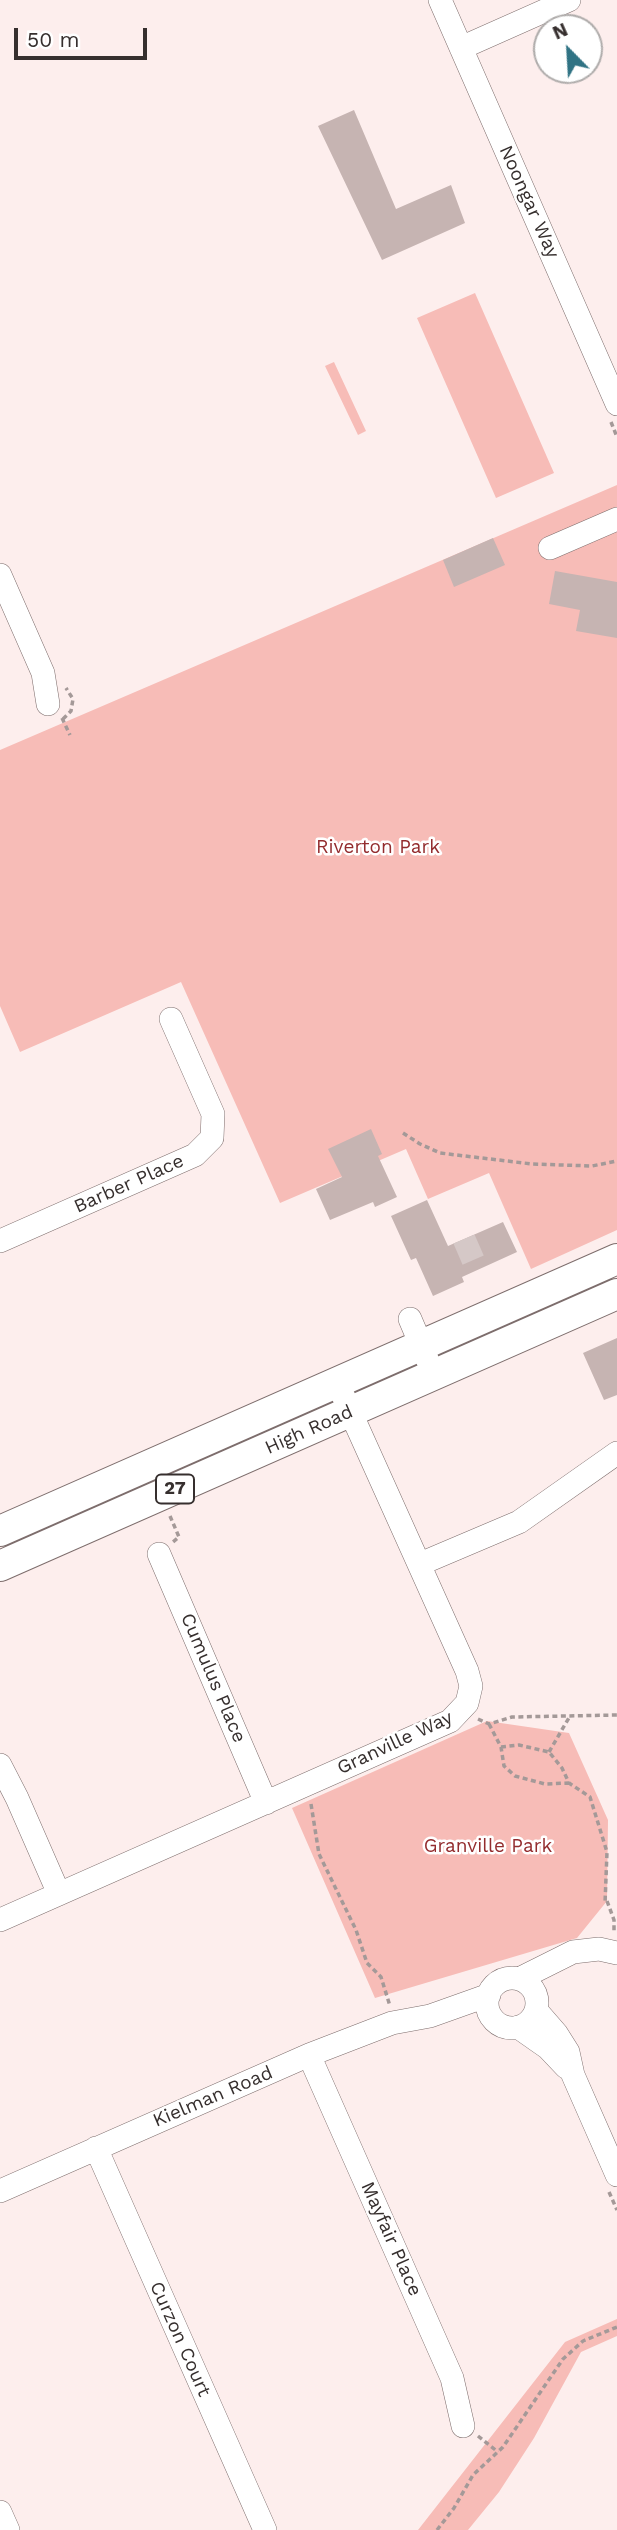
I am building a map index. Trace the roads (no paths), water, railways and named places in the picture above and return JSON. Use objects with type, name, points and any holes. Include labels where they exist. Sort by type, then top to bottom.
[{"type":"main road","name":"High Road","points":[[0,1531],[337,1382],[415,1332],[617,1259]]},
{"type":"main road","name":"High Road","points":[[0,1566],[617,1294]]},
{"type":"street","name":"Noongar Way","points":[[440,0],[617,404]]},
{"type":"street","points":[[461,48],[569,0]]},
{"type":"street","points":[[550,548],[617,519]]},
{"type":"street","points":[[0,575],[43,673],[48,704]]},
{"type":"street","name":"Barber Place","points":[[0,1241],[195,1155],[212,1138],[213,1114],[171,1019]]},
{"type":"street","points":[[415,1332],[434,1375]]},
{"type":"street","name":"Granville Way","points":[[0,1920],[450,1721],[467,1703],[471,1686],[467,1671],[337,1382]]},
{"type":"street","points":[[420,1564],[519,1522],[617,1453]]},
{"type":"street","name":"Cumulus Place","points":[[159,1554],[266,1803]]},
{"type":"street","points":[[0,1765],[18,1798],[59,1894]]},
{"type":"street","points":[[518,2027],[532,2018],[530,1994],[573,1952],[599,1949],[614,1952]]},
{"type":"street","name":"Kielman Road","points":[[0,2191],[309,2056],[392,2023],[430,2016],[489,1995],[492,1989],[504,1980],[530,1994],[568,2052],[573,2075],[617,2175]]},
{"type":"street","points":[[489,1995],[488,2009],[495,2021]]},
{"type":"street","name":"Kielman Road","points":[[430,2016],[495,2021],[505,2027],[518,2027],[548,2048],[573,2075]]},
{"type":"street","name":"Mayfair Place","points":[[309,2056],[452,2378],[463,2427]]},
{"type":"street","name":"Curzon Court","points":[[96,2148],[265,2530]]},
{"type":"street","points":[[0,2512],[8,2530]]},
{"type":"tunnel","points":[[464,1239],[477,1269]]},
{"type":"park label","name":"Riverton Park","points":[[378,847]]},
{"type":"park label","name":"Granville Park","points":[[488,1846]]}]
